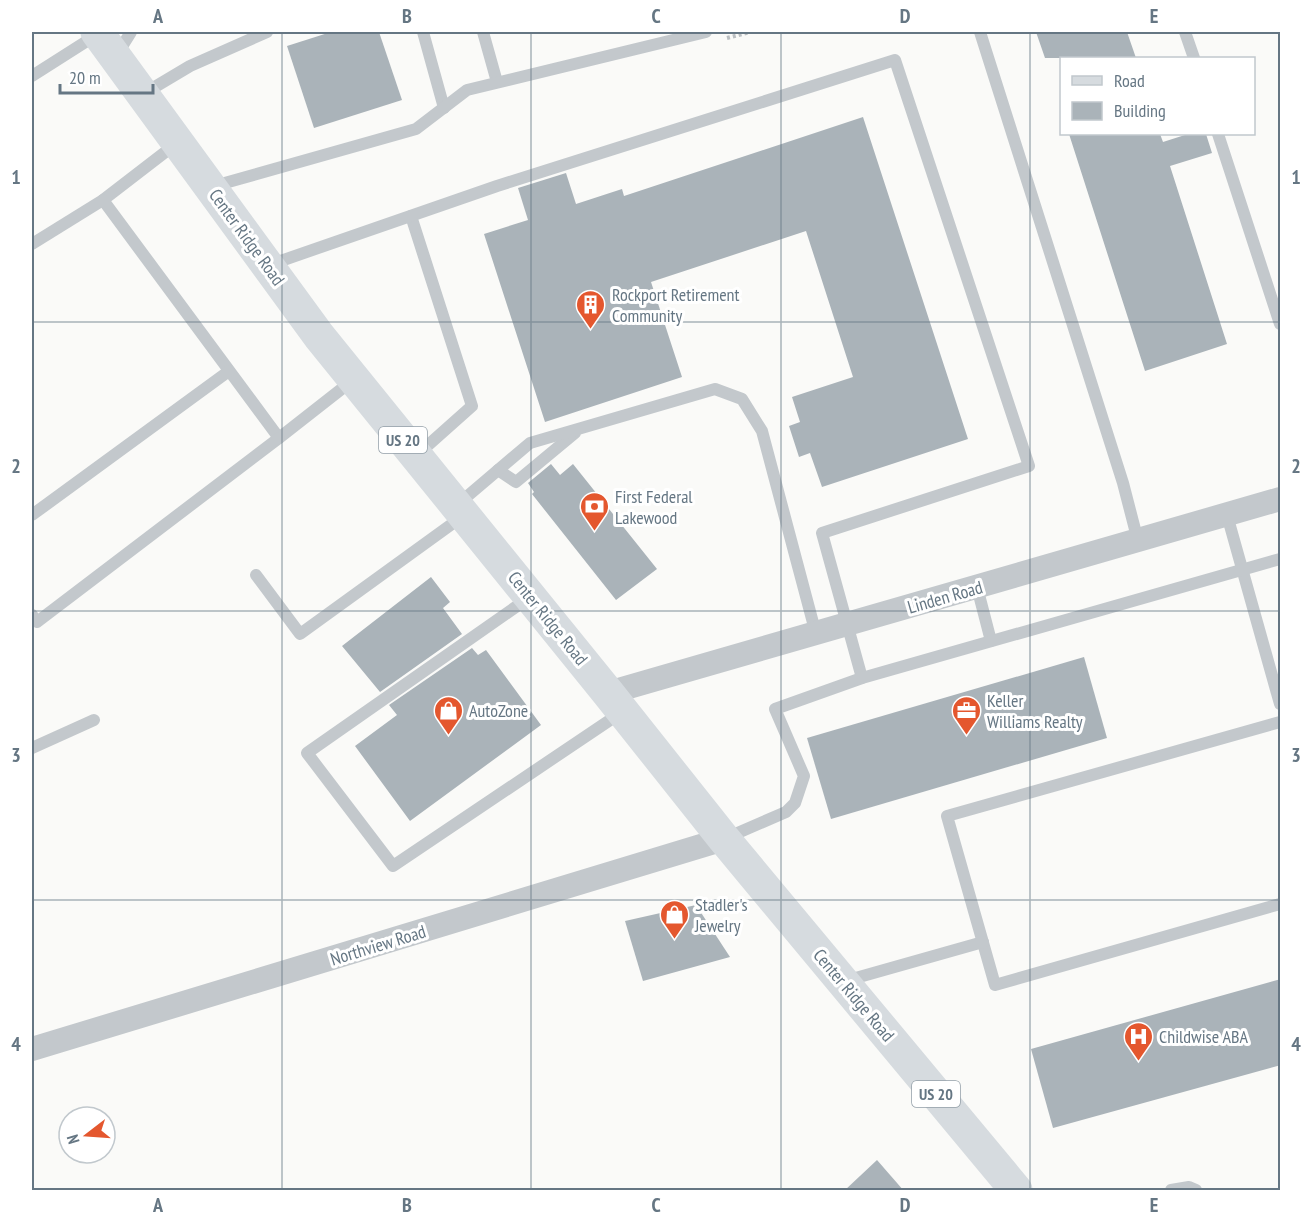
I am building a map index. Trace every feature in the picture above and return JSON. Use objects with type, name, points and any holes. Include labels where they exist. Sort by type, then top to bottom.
[{"type":"main road","name":"Center Ridge Road","points":[[111,38],[143,94],[319,336],[724,838],[1016,1191]]},
{"type":"street","name":"Linden Road","points":[[616,702],[848,624],[1281,500]]},
{"type":"street","name":"Northview Road","points":[[32,1049],[724,838]]},
{"type":"lane","points":[[143,94],[190,66],[267,32]]},
{"type":"lane","points":[[423,32],[444,108]]},
{"type":"lane","points":[[483,32],[497,82]]},
{"type":"lane","points":[[210,187],[416,129],[466,90],[706,32]]},
{"type":"lane","points":[[980,32],[1123,483],[1138,542]]},
{"type":"lane","points":[[1185,32],[1194,57]]},
{"type":"lane","points":[[32,76],[111,38]]},
{"type":"lane","points":[[267,265],[497,186],[895,60],[1029,466],[822,534],[862,678]]},
{"type":"lane","points":[[1218,135],[1281,324]]},
{"type":"lane","points":[[32,244],[103,200],[178,142]]},
{"type":"lane","points":[[103,200],[279,438]]},
{"type":"lane","points":[[411,216],[471,406],[416,456]]},
{"type":"lane","points":[[32,514],[229,371]]},
{"type":"lane","points":[[32,615],[37,622],[354,379]]},
{"type":"lane","points":[[256,575],[300,634],[460,510],[498,470],[530,443],[578,431],[715,389],[742,399],[762,431],[816,634]]},
{"type":"lane","points":[[498,470],[516,482],[578,431]]},
{"type":"lane","points":[[1227,515],[1281,704]]},
{"type":"lane","points":[[724,838],[786,812],[795,803],[804,776],[775,709],[862,678],[1281,559]]},
{"type":"lane","points":[[977,587],[991,641]]},
{"type":"lane","points":[[530,597],[307,753],[393,866],[616,702]]},
{"type":"lane","points":[[32,748],[94,720]]},
{"type":"lane","points":[[1281,722],[947,816],[995,985],[1281,904]]},
{"type":"lane","points":[[842,981],[983,942]]},
{"type":"lane","points":[[1171,1191],[1189,1187],[1196,1191]]},
{"type":"building","points":[[331,32],[379,32],[402,100],[314,128],[287,46]]},
{"type":"building","points":[[1036,32],[1127,32],[1136,57],[1060,57],[1045,58]]},
{"type":"building","name":"Rockport Retirement Community","points":[[863,117],[968,439],[822,487],[810,453],[799,457],[789,426],[800,422],[792,397],[853,377],[806,231],[651,282],[682,377],[545,422],[484,234],[528,220],[518,188],[566,173],[576,204],[622,189],[624,196]]},
{"type":"building","points":[[1069,135],[1160,135],[1163,142],[1185,135],[1206,135],[1212,153],[1170,166],[1227,344],[1145,371]]},
{"type":"building","name":"First Federal Lakewood","points":[[551,464],[560,475],[573,464],[657,569],[616,600],[532,494],[534,492],[528,483]]},
{"type":"building","points":[[431,577],[450,602],[443,608],[462,634],[380,692],[342,646]]},
{"type":"building","name":"AutoZone","points":[[472,648],[478,655],[486,650],[541,725],[410,821],[355,746],[397,715],[389,705]]},
{"type":"building","points":[[1084,657],[1107,738],[831,819],[807,738]]},
{"type":"building","name":"Stadler's Jewelry","points":[[696,905],[730,957],[643,981],[625,921]]},
{"type":"building","points":[[1281,979],[1281,1065],[1053,1128],[1031,1049]]},
{"type":"building","points":[[877,1160],[904,1191],[844,1191]]},
{"type":"place","name":"Rockport Retirement Community","points":[[591,330]]},
{"type":"place","name":"First Federal Lakewood","points":[[594,532]]},
{"type":"place","name":"AutoZone","points":[[448,736]]},
{"type":"place","name":"Keller Williams Realty","points":[[966,736]]},
{"type":"place","name":"Stadler's Jewelry","points":[[674,940]]},
{"type":"place","name":"Childwise ABA","points":[[1138,1062]]}]
